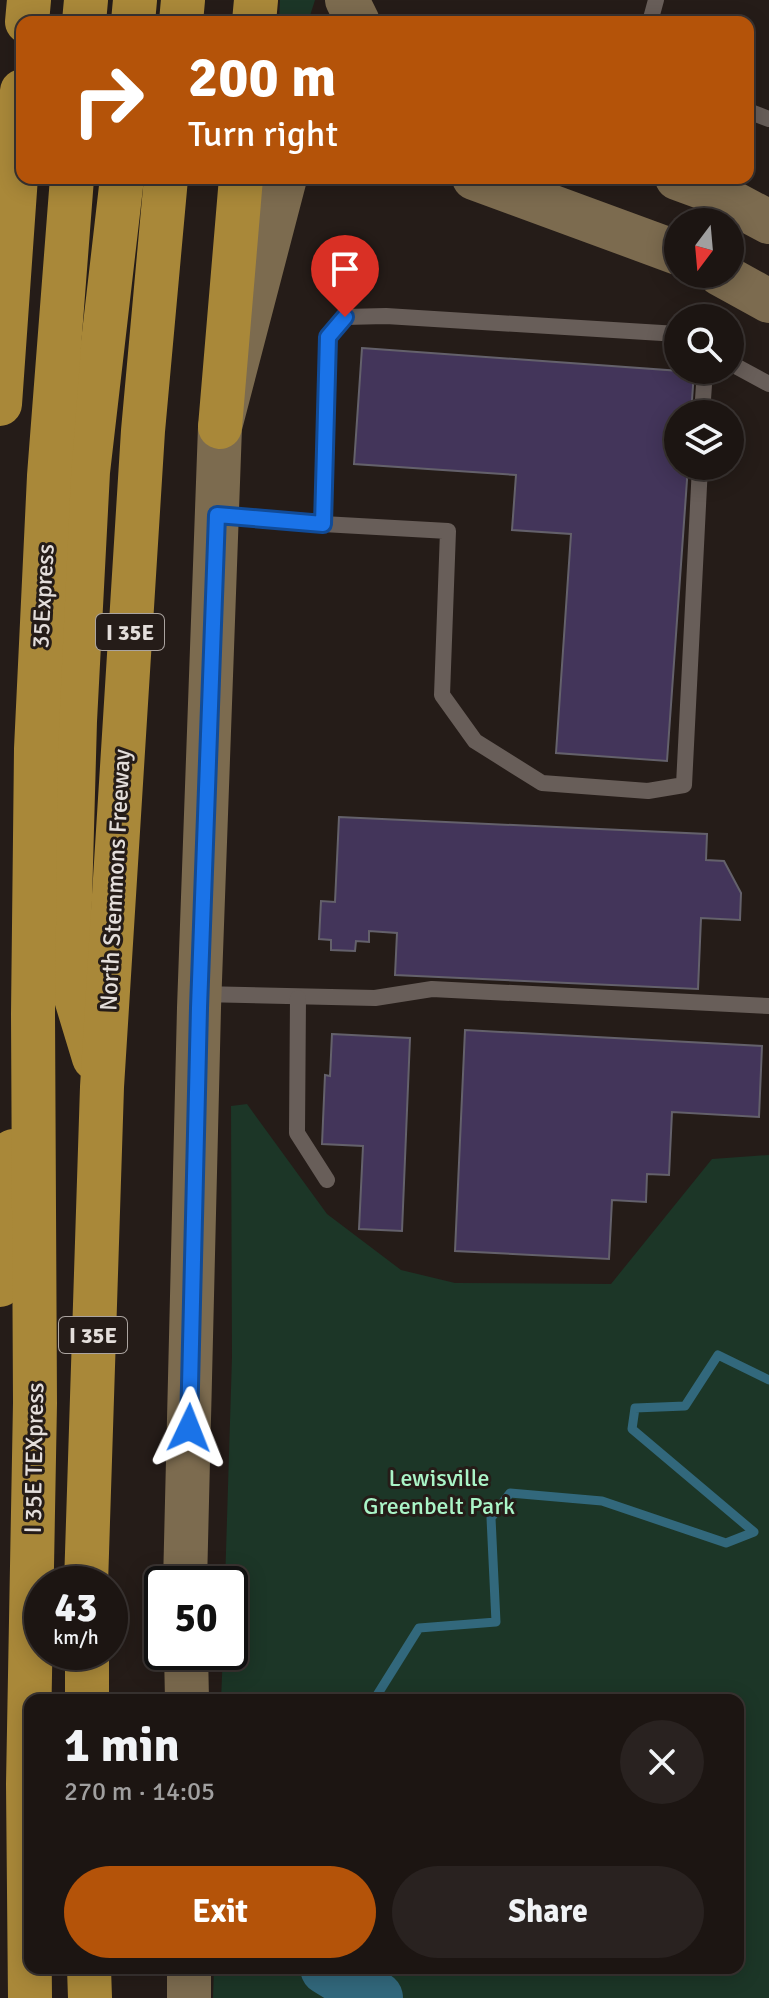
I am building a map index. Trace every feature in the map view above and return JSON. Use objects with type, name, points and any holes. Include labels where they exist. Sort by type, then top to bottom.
[{"type":"highway","points":[[0,404],[7,217],[16,141]]},
{"type":"highway","name":"35Express","points":[[33,1014],[37,734],[49,476],[72,184]]},
{"type":"highway","points":[[102,1087],[68,972],[75,721],[88,472],[121,184]]},
{"type":"highway","name":"North Stemmons Freeway","points":[[87,1566],[102,1087],[143,431],[165,184]]},
{"type":"highway","points":[[220,427],[240,184]]},
{"type":"highway","points":[[0,1285],[2,1223],[33,1014]]},
{"type":"highway","name":"I 35E TEXpress","points":[[30,1694],[35,1403],[33,1014]]},
{"type":"highway","points":[[87,1670],[87,1694]]},
{"type":"highway","name":"I 35E TEXpress","points":[[30,1974],[30,1998]]},
{"type":"highway","points":[[89,1974],[90,1998]]},
{"type":"main road","points":[[490,184],[664,248]]},
{"type":"main road","points":[[693,184],[769,222]]},
{"type":"main road","points":[[185,1566],[199,994],[220,427],[281,191]]},
{"type":"main road","points":[[744,287],[769,301]]},
{"type":"main road","points":[[186,1670],[187,1694]]},
{"type":"main road","points":[[189,1974],[189,1998]]},
{"type":"lane","points":[[323,524],[328,337],[345,317],[386,316],[664,333]]},
{"type":"lane","points":[[744,371],[769,384]]},
{"type":"lane","points":[[217,515],[448,531],[442,695],[475,741],[542,783],[648,791],[684,785],[699,480]]},
{"type":"lane","points":[[199,994],[375,998],[432,989],[769,1006]]},
{"type":"lane","points":[[298,998],[297,1133],[327,1180]]},
{"type":"green space","points":[[280,0],[315,0],[310,16],[279,16]]},
{"type":"green space","name":"Lewisville Greenbelt Park","points":[[247,1104],[327,1214],[401,1270],[455,1283],[611,1284],[712,1159],[769,1155],[769,1998],[213,1998],[214,1974],[744,1974],[744,1694],[221,1694],[222,1670],[248,1670],[248,1566],[226,1566],[232,1357],[231,1106]]},
{"type":"building","points":[[362,348],[664,370],[664,384],[693,384],[692,400],[664,400],[664,480],[687,480],[667,761],[556,753],[571,534],[512,530],[516,475],[354,464]]},
{"type":"building","points":[[339,817],[707,834],[706,860],[724,861],[741,893],[740,920],[701,918],[698,989],[395,975],[397,933],[369,931],[369,942],[356,941],[355,951],[331,950],[331,940],[319,939],[321,901],[335,902]]},
{"type":"building","points":[[465,1030],[762,1046],[759,1117],[672,1112],[669,1175],[647,1174],[646,1202],[612,1200],[609,1259],[455,1251]]},
{"type":"building","points":[[332,1034],[410,1038],[402,1231],[359,1229],[363,1146],[322,1144],[325,1075],[330,1076]]},
{"type":"waterway","points":[[378,1694],[419,1628],[496,1622],[491,1518],[510,1493],[602,1501],[726,1543],[754,1532],[632,1429],[635,1408],[685,1406],[718,1355],[769,1380]]},
{"type":"waterway","points":[[337,1974],[376,1998]]},
{"type":"route","points":[[189,1428],[199,1008],[217,515],[323,524],[328,337],[345,317]]}]
